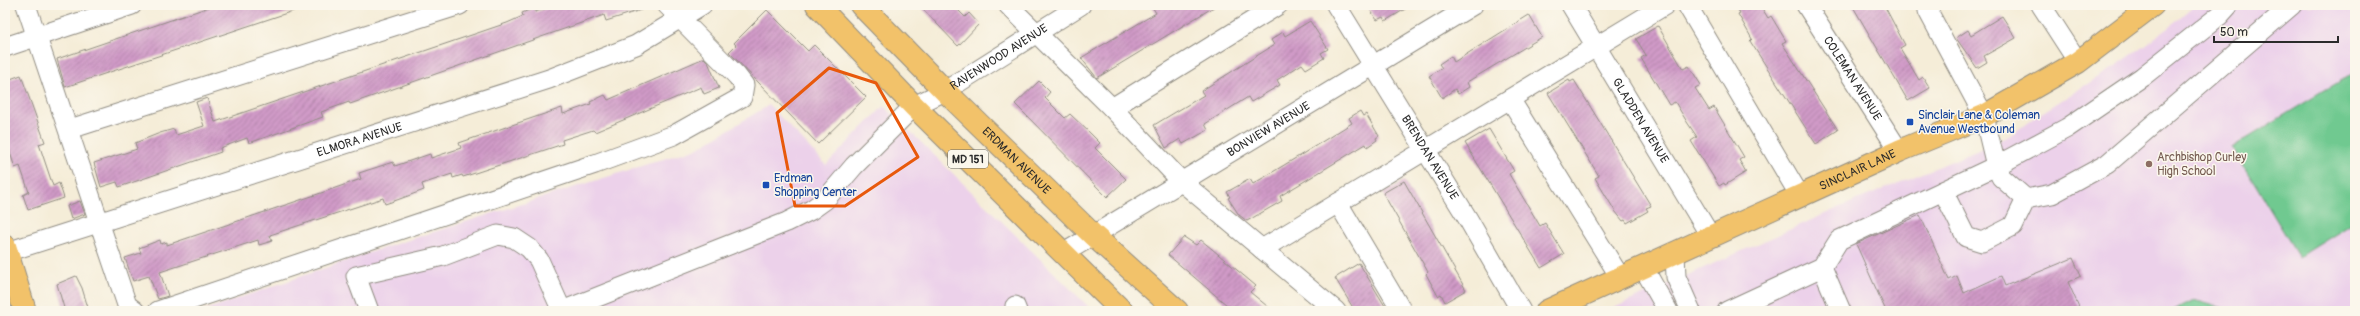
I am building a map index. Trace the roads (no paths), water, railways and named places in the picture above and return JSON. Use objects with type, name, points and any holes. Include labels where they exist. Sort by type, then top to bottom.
[{"type":"main road","name":"MD 151","points":[[817,5],[914,106],[1122,311]]},
{"type":"main road","name":"ERDMAN AVENUE","points":[[861,5],[945,91],[1093,235],[1177,311]]},
{"type":"main road","name":"SINCLAIR LANE","points":[[1547,311],[1899,151],[1984,116],[2078,62],[2154,5]]},
{"type":"main road","points":[[6,250],[25,311]]},
{"type":"street","points":[[26,5],[70,129],[127,305],[135,311]]},
{"type":"street","points":[[5,47],[132,5]]},
{"type":"street","points":[[70,129],[460,5]]},
{"type":"street","points":[[158,311],[602,162],[674,135],[742,97],[744,85],[740,80],[723,60],[680,20],[667,5]]},
{"type":"street","name":"ELMORA AVENUE","points":[[6,250],[100,222],[549,79],[636,45],[680,20],[702,5]]},
{"type":"street","points":[[1008,5],[1112,108],[1182,182],[1336,311]]},
{"type":"street","name":"RAVENWOOD AVENUE","points":[[369,311],[356,276],[443,256],[498,235],[514,238],[529,248],[539,260],[562,311],[787,222],[811,210],[825,200],[854,166],[914,106],[945,91],[1035,33],[1082,5]]},
{"type":"street","points":[[1112,108],[1278,5]]},
{"type":"street","name":"BRENDAN AVENUE","points":[[1336,5],[1492,259],[1520,311]]},
{"type":"street","name":"BONVIEW AVENUE","points":[[1064,253],[1473,5]]},
{"type":"street","name":"GLADDEN AVENUE","points":[[1571,5],[1711,237]]},
{"type":"street","points":[[1262,249],[1665,5]]},
{"type":"street","points":[[1688,5],[1800,196]]},
{"type":"street","name":"COLEMAN AVENUE","points":[[1806,5],[1899,151]]},
{"type":"street","points":[[2041,5],[2078,62]]},
{"type":"street","points":[[1728,311],[1822,267],[1839,240],[1944,191],[1999,172],[2129,86],[2220,15],[2229,5]]},
{"type":"street","points":[[2026,200],[2052,194],[2107,164],[2292,5]]},
{"type":"street","points":[[1927,7],[1984,116],[1999,172],[2026,200]]},
{"type":"street","points":[[1510,99],[1620,277]]},
{"type":"street","points":[[1944,191],[1966,237],[1982,242],[2013,226],[2026,200]]},
{"type":"street","points":[[1338,203],[1402,311]]},
{"type":"street","points":[[1675,253],[1676,276],[1691,311]]},
{"type":"street","points":[[1822,267],[1841,311]]},
{"type":"street","points":[[1643,268],[1668,311]]},
{"type":"place","name":"Sinclair Lane & Coleman Avenue Westbound","points":[[1910,122]]},
{"type":"place","name":"Archbishop Curley High School","points":[[2149,164]]},
{"type":"place","name":"Erdman Shopping Center","points":[[766,185]]}]
